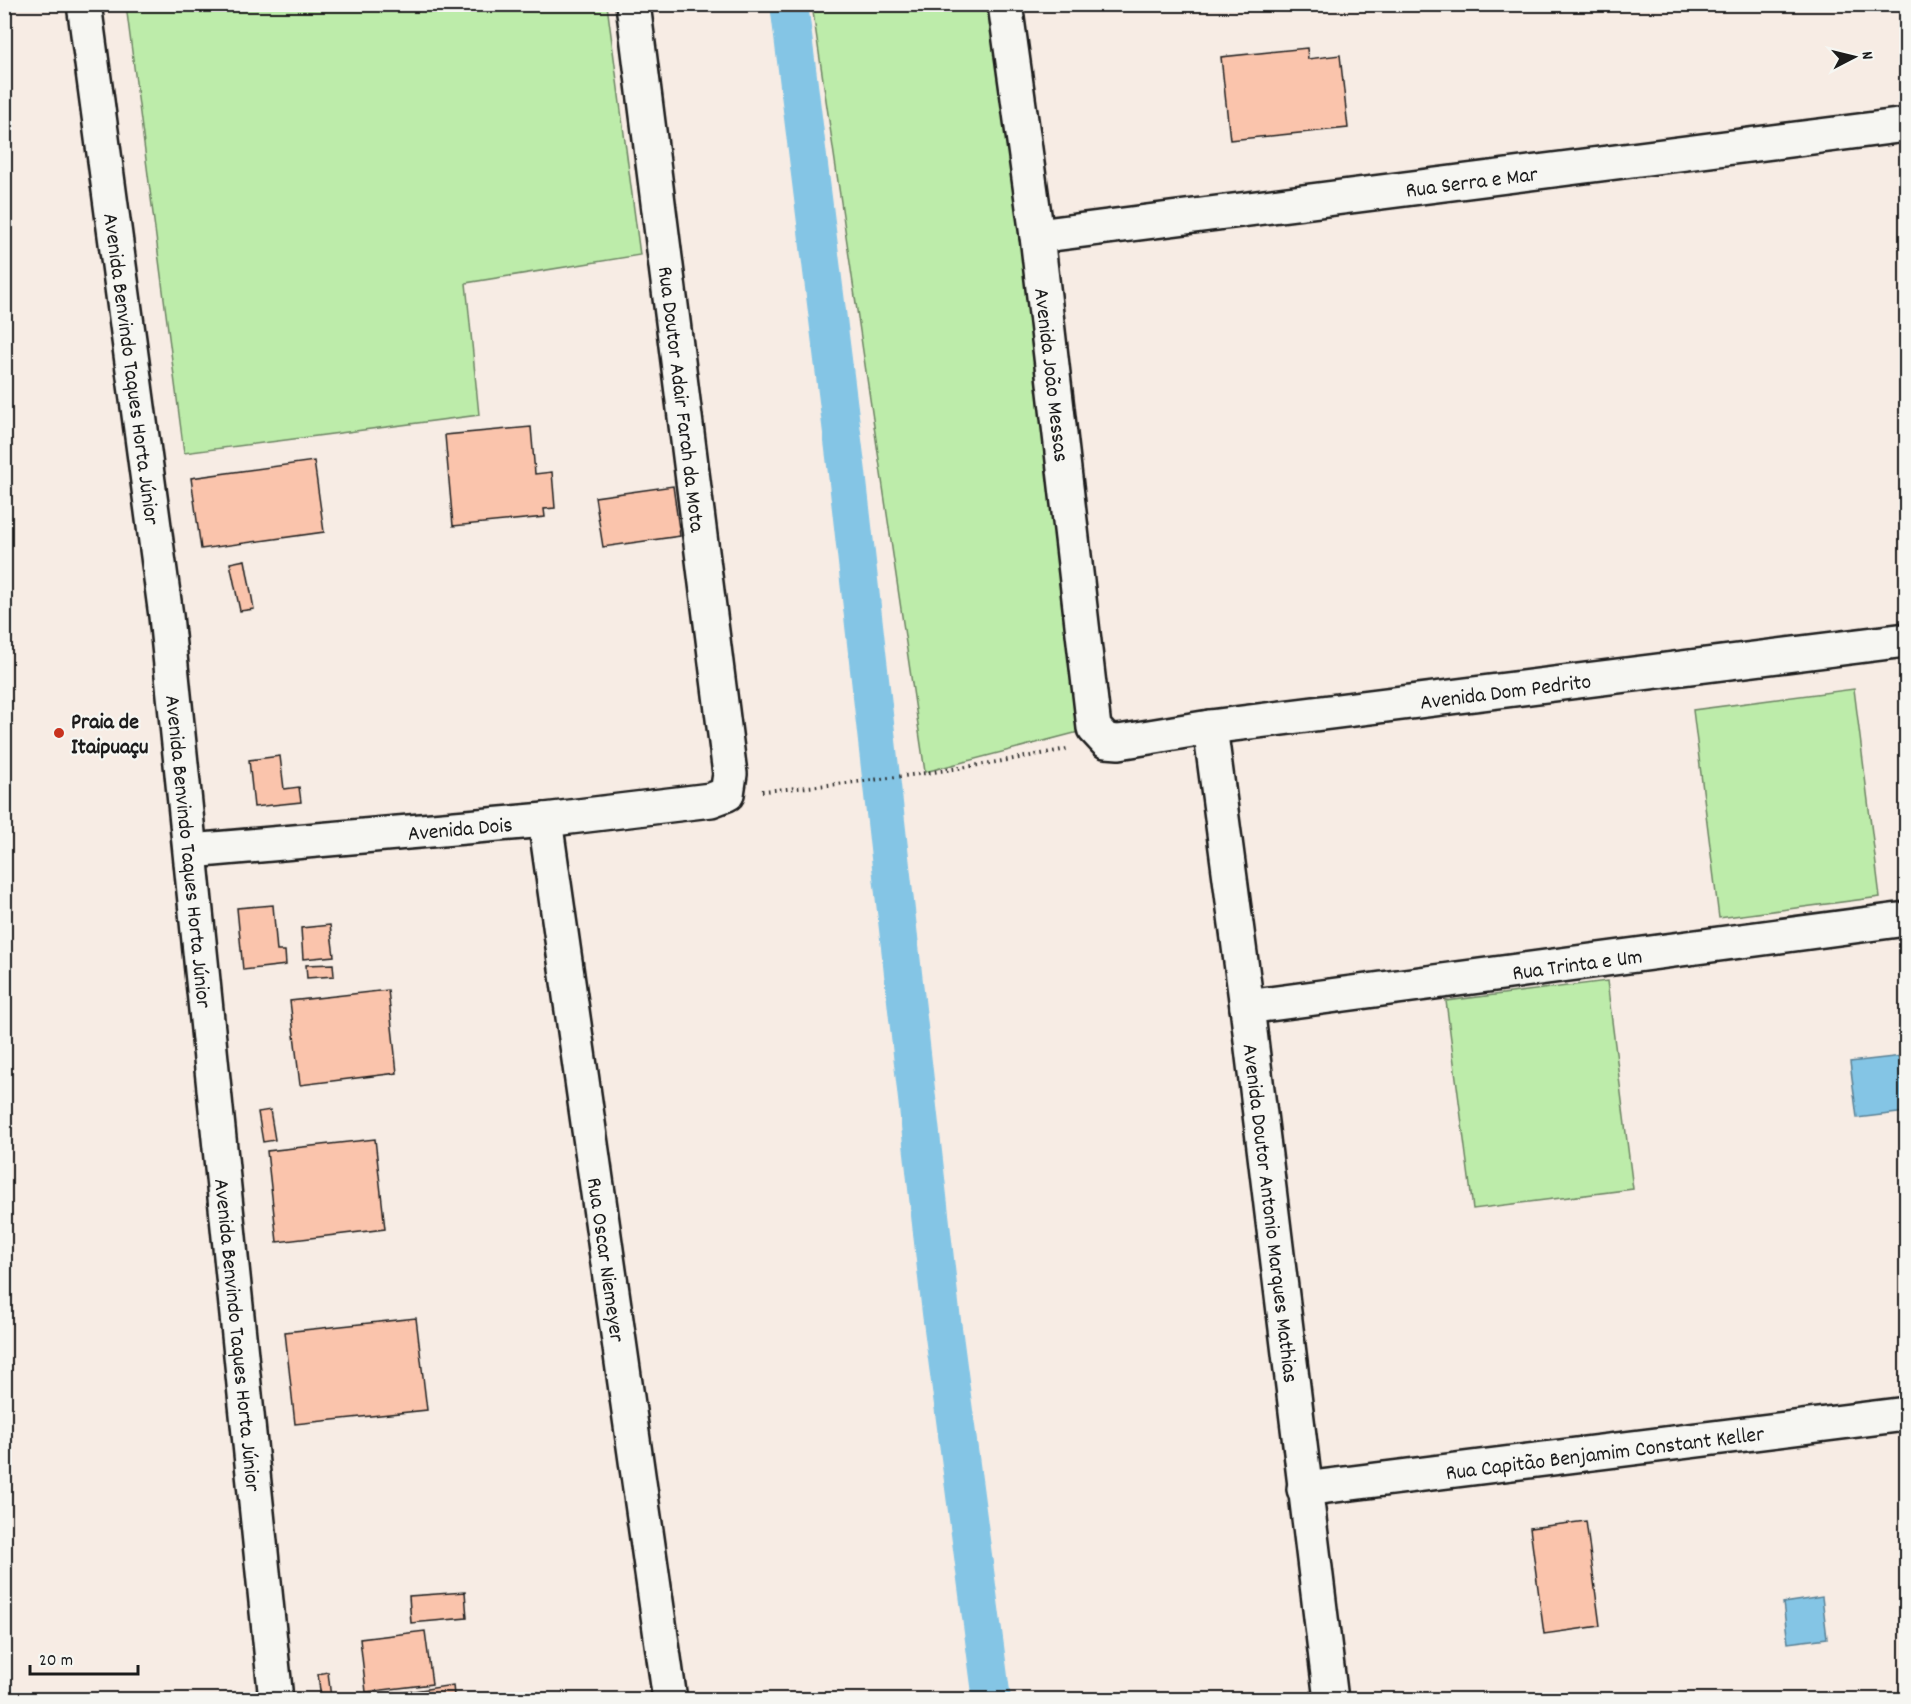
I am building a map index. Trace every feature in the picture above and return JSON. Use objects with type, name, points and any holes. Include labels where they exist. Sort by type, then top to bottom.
[{"type":"street","name":"Avenida Benvindo Taques Horta Júnior","points":[[84,4],[166,616],[276,1700]]},
{"type":"street","name":"Rua Doutor Adair Farah da Mota","points":[[633,4],[730,774],[727,794]]},
{"type":"street","name":"Avenida João Messas","points":[[1005,4],[1037,236],[1094,728],[1106,741]]},
{"type":"street","name":"Rua Serra e Mar","points":[[1037,236],[1906,124]]},
{"type":"street","name":"Avenida Dom Pedrito","points":[[1106,741],[1119,742],[1210,727],[1906,640]]},
{"type":"street","name":"Avenida Doutor Antonio Marques Mathias","points":[[1210,727],[1247,1007],[1331,1700]]},
{"type":"street","name":"Avenida Dois","points":[[191,851],[545,819],[711,800],[727,794]]},
{"type":"street","name":"Rua Oscar Niemeyer","points":[[545,819],[670,1700]]},
{"type":"street","name":"Rua Trinta e Um","points":[[1247,1007],[1906,919]]},
{"type":"street","name":"Rua Capitão Benjamim Constant Keller","points":[[1304,1489],[1906,1414]]},
{"type":"path","points":[[727,794],[818,786],[995,763],[1106,741]]},
{"type":"green space","points":[[126,5],[607,5],[640,255],[466,283],[479,415],[184,453]]},
{"type":"green space","points":[[812,5],[999,5],[1094,728],[925,772]]},
{"type":"green space","points":[[1854,689],[1880,897],[1719,918],[1693,710]]},
{"type":"green space","points":[[1607,981],[1633,1189],[1473,1209],[1446,1001]]},
{"type":"water","points":[[1902,1056],[1906,1112],[1857,1118],[1850,1062]]},
{"type":"water","points":[[1822,1597],[1827,1638],[1788,1643],[1783,1603]]},
{"type":"building","points":[[1307,48],[1308,59],[1340,55],[1348,128],[1230,140],[1221,57]]},
{"type":"building","points":[[531,427],[535,474],[552,472],[555,508],[544,509],[545,517],[453,526],[445,435]]},
{"type":"building","points":[[314,461],[324,532],[201,549],[191,478]]},
{"type":"building","points":[[673,486],[680,536],[603,547],[595,497]]},
{"type":"building","points":[[245,560],[254,609],[240,611],[230,563]]},
{"type":"building","points":[[280,756],[284,789],[299,787],[301,802],[254,807],[249,760]]},
{"type":"building","points":[[273,905],[277,951],[285,951],[286,965],[243,970],[237,908]]},
{"type":"building","points":[[330,925],[334,956],[303,959],[301,928]]},
{"type":"building","points":[[333,964],[334,976],[307,978],[306,965]]},
{"type":"building","points":[[388,990],[397,1073],[300,1085],[290,1001]]},
{"type":"building","points":[[270,1110],[275,1140],[263,1142],[258,1112]]},
{"type":"building","points":[[375,1139],[385,1229],[277,1242],[267,1151]]},
{"type":"building","points":[[416,1318],[427,1410],[295,1424],[285,1332]]},
{"type":"building","points":[[1586,1521],[1600,1626],[1544,1634],[1530,1528]]},
{"type":"building","points":[[465,1592],[467,1618],[411,1623],[409,1596]]},
{"type":"building","points":[[425,1631],[432,1684],[366,1692],[360,1639]]},
{"type":"building","points":[[328,1672],[331,1698],[321,1699],[318,1674]]},
{"type":"building","points":[[453,1685],[454,1696],[435,1700],[394,1700],[394,1694]]},
{"type":"waterway","points":[[789,4],[847,473],[941,1313],[992,1700]]},
{"type":"place","name":"Praia de Itaipuaçu","points":[[59,733]]}]
